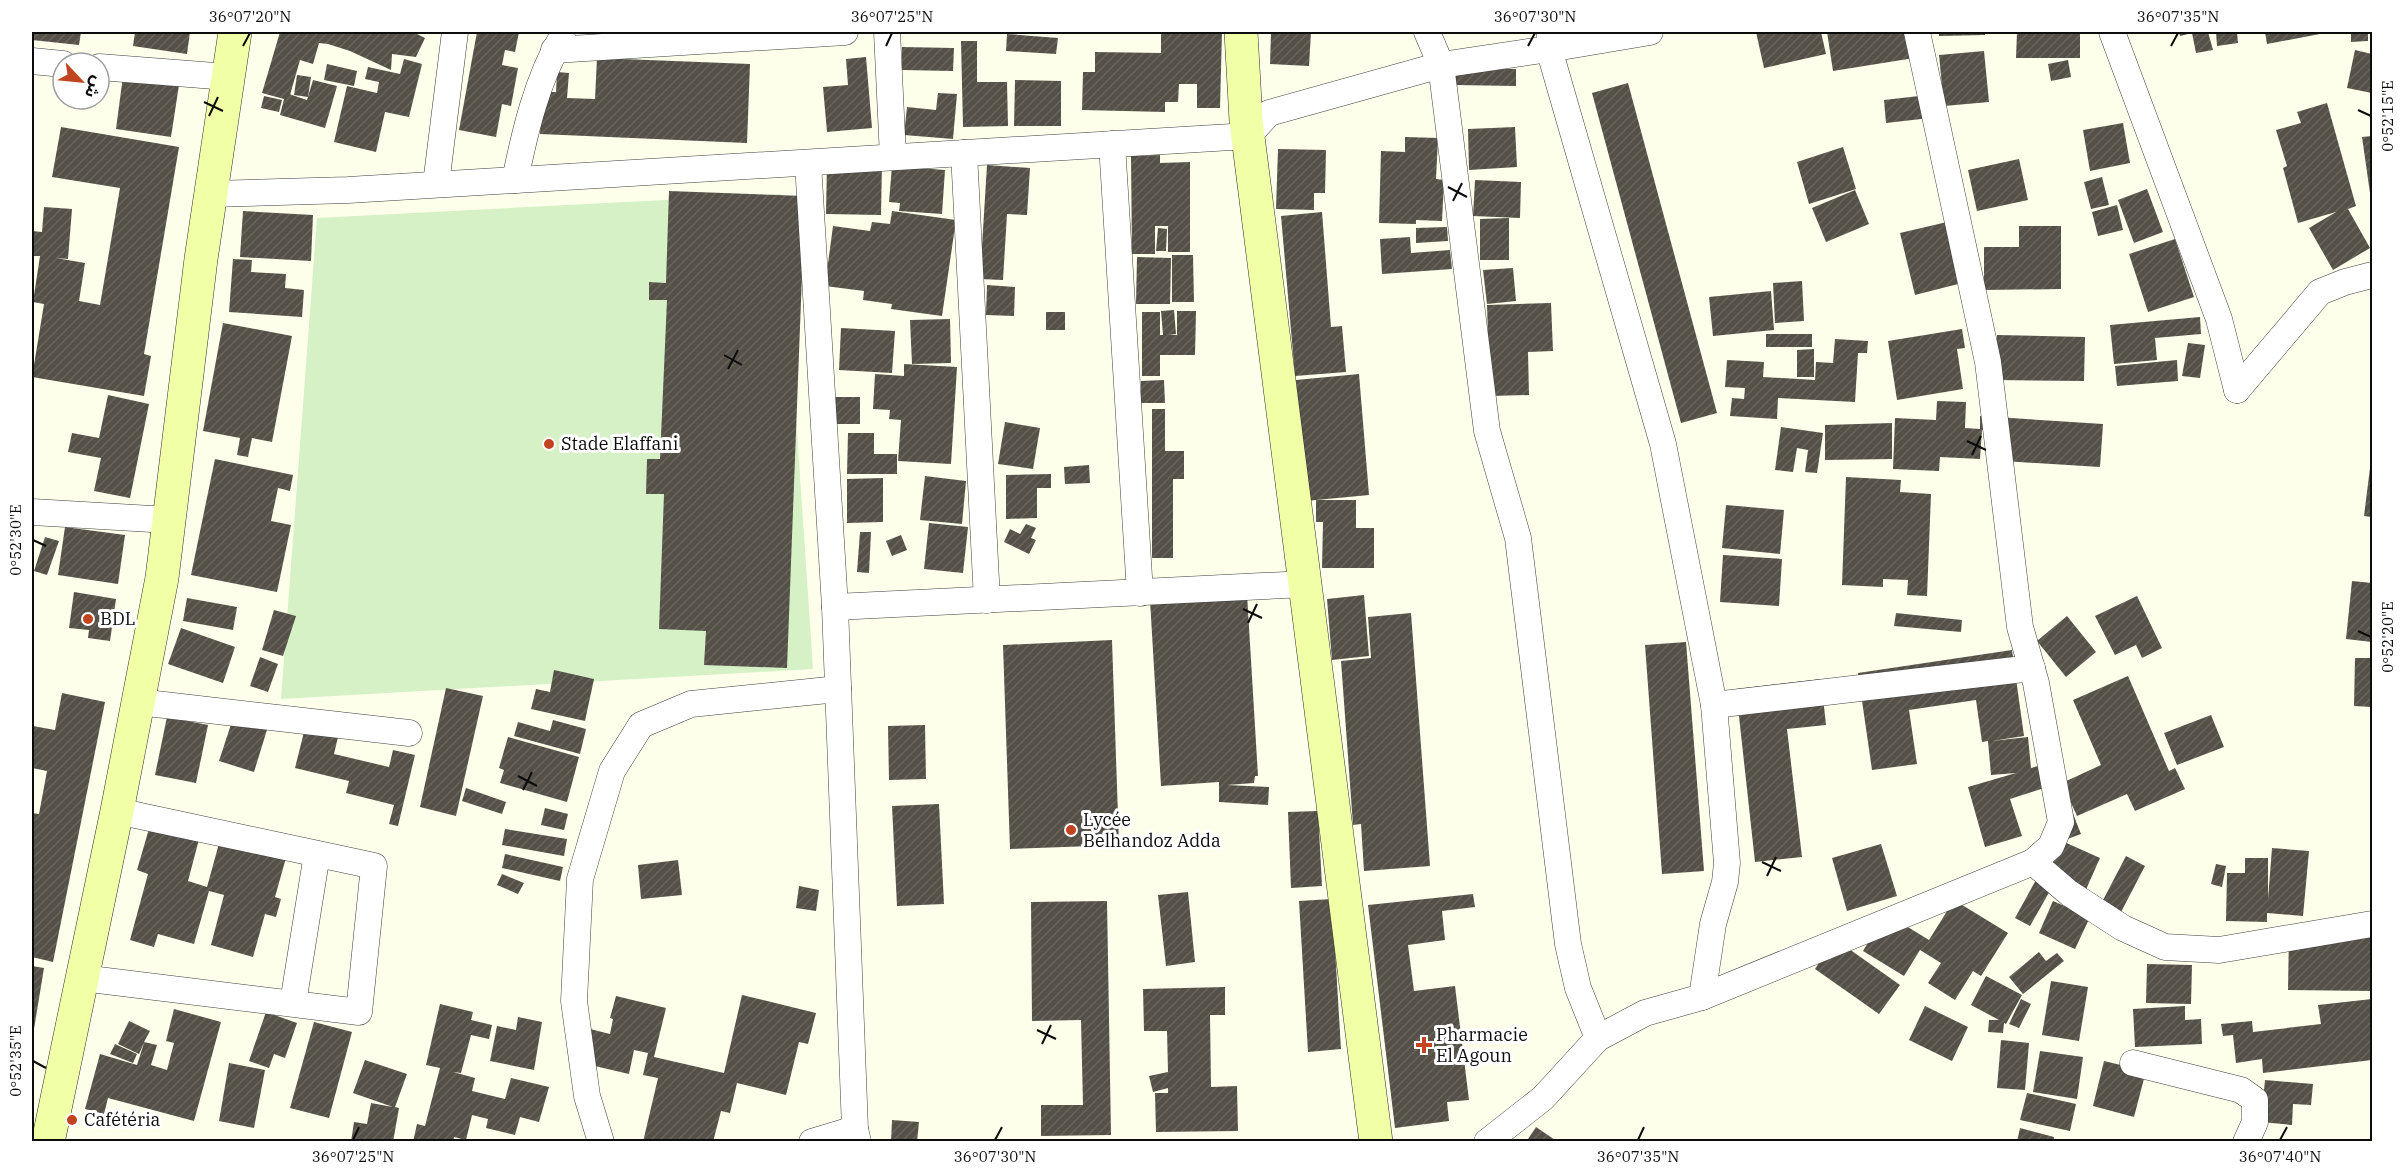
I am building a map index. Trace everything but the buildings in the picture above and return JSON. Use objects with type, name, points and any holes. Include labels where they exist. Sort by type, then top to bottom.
[{"type":"main road","points":[[50,1141],[162,578],[211,194],[235,32]]},
{"type":"main road","points":[[1241,32],[1248,136],[1376,1142]]},
{"type":"street","points":[[436,184],[455,32]]},
{"type":"street","points":[[515,180],[526,126],[559,41],[845,32]]},
{"type":"street","points":[[887,32],[893,157]]},
{"type":"street","points":[[1427,32],[1441,65],[1487,431],[1518,538],[1568,944],[1578,988],[1598,1038]]},
{"type":"street","points":[[211,194],[515,180],[1248,136],[1269,113],[1441,65],[1550,40],[1650,32]]},
{"type":"street","points":[[1487,1142],[1543,1098],[1598,1038],[1645,1013],[1702,997],[2033,862],[2051,846],[2061,822],[2032,668],[2020,627],[1988,362],[1917,32]]},
{"type":"street","points":[[2112,32],[2219,319],[2237,390],[2320,292],[2345,282],[2373,275]]},
{"type":"street","points":[[1550,40],[1663,444],[1713,705],[1726,863],[1725,882],[1713,924],[1702,997]]},
{"type":"street","points":[[32,61],[51,63]]},
{"type":"street","points":[[111,68],[228,77]]},
{"type":"street","points":[[1112,144],[1140,592]]},
{"type":"street","points":[[964,153],[987,600]]},
{"type":"street","points":[[808,163],[835,607],[857,1135],[812,1142]]},
{"type":"street","points":[[32,512],[169,520]]},
{"type":"street","points":[[835,607],[1305,584]]},
{"type":"street","points":[[1713,705],[2032,668]]},
{"type":"street","points":[[601,1142],[587,1096],[574,1001],[580,879],[612,771],[641,725],[691,704],[838,689]]},
{"type":"street","points":[[138,702],[409,733]]},
{"type":"street","points":[[82,978],[359,1012],[374,866],[117,812]]},
{"type":"street","points":[[293,1004],[317,854]]},
{"type":"street","points":[[2033,862],[2069,893],[2123,928],[2165,947],[2219,950],[2373,924]]},
{"type":"street","points":[[2133,1063],[2241,1090],[2254,1100],[2255,1122],[2246,1142]]},
{"type":"green space","name":"Stade Elaffani","points":[[781,194],[813,669],[281,699],[317,218]]},
{"type":"place","name":"Stade Elaffani","points":[[549,444]]},
{"type":"place","name":"BDL","points":[[88,619]]},
{"type":"place","name":"Lycée Belhandoz Adda","points":[[1071,830]]},
{"type":"place","name":"Pharmacie El Agoun","points":[[1424,1045]]},
{"type":"place","name":"Cafétéria","points":[[72,1120]]}]
